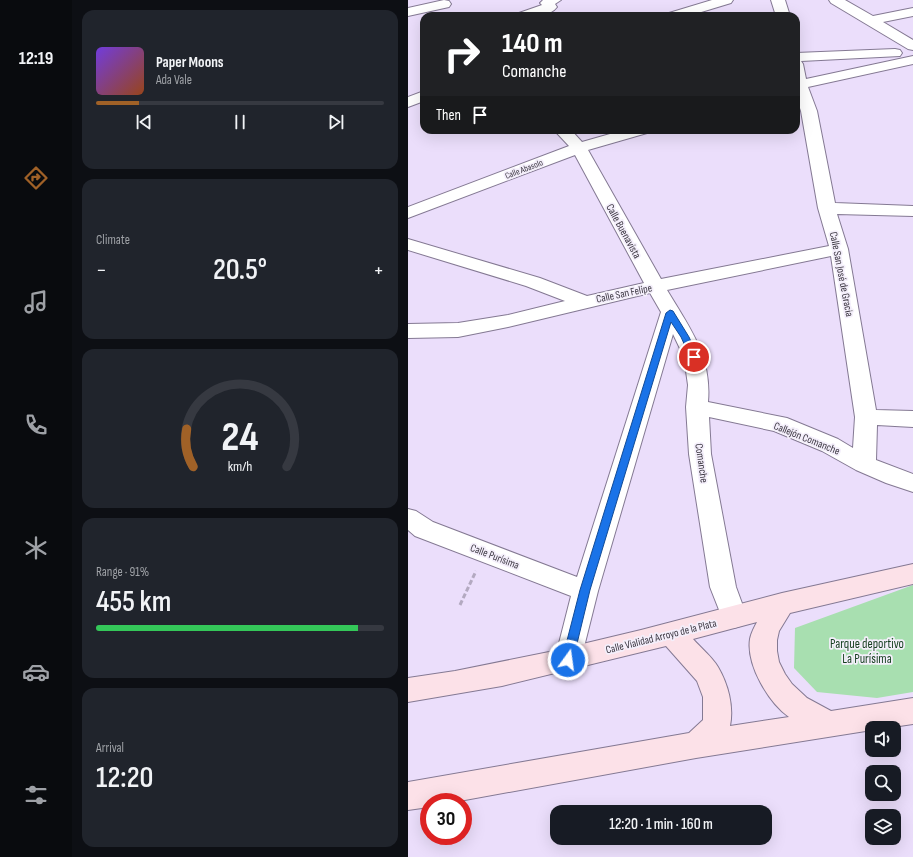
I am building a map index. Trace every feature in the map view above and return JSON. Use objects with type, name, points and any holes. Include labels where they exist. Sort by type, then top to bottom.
[{"type":"main road","name":"Calle Vialidad Arroyo de la Plata","points":[[408,690],[454,684],[568,660],[782,604],[913,574]]},
{"type":"main road","points":[[782,604],[766,630],[763,640],[766,661],[776,686],[797,707],[830,724]]},
{"type":"main road","points":[[671,634],[708,674],[717,697],[717,724],[696,745]]},
{"type":"main road","points":[[408,796],[696,745],[913,711]]},
{"type":"street","points":[[536,12],[550,7],[547,3],[554,0]]},
{"type":"street","points":[[687,12],[726,0]]},
{"type":"street","points":[[778,0],[782,12]]},
{"type":"street","points":[[839,2],[859,0]]},
{"type":"street","points":[[839,2],[913,46]]},
{"type":"street","points":[[408,12],[445,5]]},
{"type":"street","points":[[870,21],[913,12]]},
{"type":"street","points":[[800,57],[897,53],[913,55]]},
{"type":"street","points":[[800,83],[913,60]]},
{"type":"street","name":"Calle San José de Gracia","points":[[800,91],[809,111],[827,208],[839,249],[866,417],[864,464]]},
{"type":"street","points":[[408,102],[420,98]]},
{"type":"street","name":"Calle Buenavista","points":[[566,134],[579,148],[670,313]]},
{"type":"street","name":"Calle Abasolo","points":[[408,213],[579,148],[627,134]]},
{"type":"street","points":[[827,208],[913,211]]},
{"type":"street","points":[[408,244],[533,282],[585,302]]},
{"type":"street","name":"Calle San Felipe","points":[[408,331],[458,330],[508,321],[655,286],[839,249]]},
{"type":"street","points":[[568,660],[585,590],[670,313]]},
{"type":"street","name":"Comanche","points":[[670,313],[685,337],[694,357],[699,385],[697,406],[700,454],[722,579],[734,617]]},
{"type":"street","name":"Callejón Comanche","points":[[697,406],[779,424],[830,445],[864,464],[894,477],[913,483]]},
{"type":"street","points":[[866,417],[913,419]]},
{"type":"street","name":"Calle Purísima","points":[[408,518],[424,529],[585,590]]},
{"type":"path","points":[[460,605],[484,552]]},
{"type":"green space","name":"Parque deportivo La Purísima","points":[[913,585],[913,692],[877,698],[817,692],[794,668],[795,628]]},
{"type":"route","points":[[568,660],[585,590],[670,313],[685,337],[694,357]]}]
